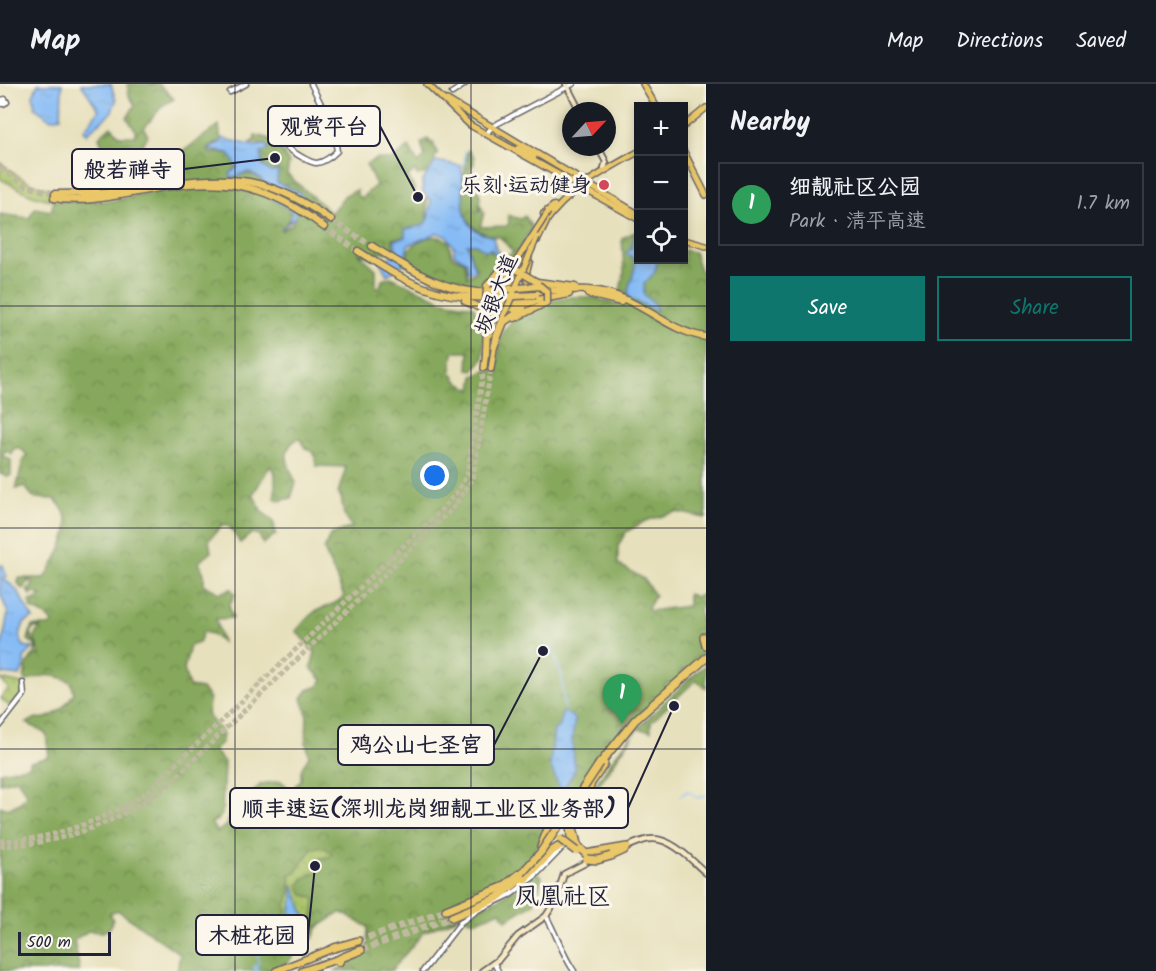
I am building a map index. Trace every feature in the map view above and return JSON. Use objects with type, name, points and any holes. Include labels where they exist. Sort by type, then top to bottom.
[{"type":"highway","points":[[180,182],[84,195],[54,196],[94,199],[216,181]]},
{"type":"highway","points":[[84,195],[97,191],[97,187],[93,186],[107,192],[140,185],[180,182],[241,182],[286,192],[331,220]]},
{"type":"highway","points":[[255,185],[307,214],[324,227]]},
{"type":"highway","points":[[554,206],[545,214],[536,228],[518,276],[501,295],[502,304],[510,309],[569,294]]},
{"type":"highway","points":[[510,309],[524,302],[530,295],[526,273],[529,260],[546,222]]},
{"type":"highway","points":[[372,246],[441,285],[497,296],[506,301],[524,302]]},
{"type":"highway","points":[[358,251],[402,279],[441,298],[476,304],[484,313],[487,326]]},
{"type":"highway","points":[[487,291],[509,282],[527,252]]},
{"type":"highway","points":[[529,260],[530,274],[537,285],[551,288],[579,287]]},
{"type":"highway","points":[[486,354],[487,286],[500,271],[515,269],[537,282],[579,287],[620,297],[683,333],[703,338]]},
{"type":"highway","points":[[441,285],[487,291],[540,286],[548,293],[546,300],[502,326],[494,347]]},
{"type":"highway","points":[[421,288],[466,298],[536,293],[602,293]]},
{"type":"highway","points":[[536,293],[602,293]]},
{"type":"highway","points":[[664,695],[706,653]]},
{"type":"highway","points":[[452,917],[471,905],[496,894],[525,873],[635,720],[706,660]]},
{"type":"highway","points":[[496,894],[507,892],[524,880],[551,852],[560,838],[572,800],[637,724],[706,660]]},
{"type":"highway","points":[[507,892],[546,852],[601,765]]},
{"type":"highway","points":[[601,765],[566,818],[569,835],[587,859],[599,860],[626,848]]},
{"type":"highway","points":[[525,873],[541,848],[551,821],[566,818]]},
{"type":"highway","points":[[560,838],[586,854],[594,855],[626,848]]},
{"type":"highway","points":[[446,910],[471,905]]},
{"type":"highway","points":[[278,970],[358,941]]},
{"type":"highway","points":[[302,971],[361,950]]},
{"type":"main road","points":[[429,84],[454,109],[552,171],[580,183]]},
{"type":"main road","points":[[644,84],[655,102]]},
{"type":"main road","points":[[569,85],[577,102]]},
{"type":"main road","points":[[688,118],[706,106]]},
{"type":"main road","points":[[688,122],[706,106]]},
{"type":"main road","points":[[487,130],[564,171],[580,183]]},
{"type":"main road","points":[[517,149],[634,214]]},
{"type":"main road","points":[[580,183],[634,152]]},
{"type":"main road","points":[[580,183],[634,153]]},
{"type":"main road","points":[[528,155],[564,171]]},
{"type":"main road","points":[[528,155],[552,171]]},
{"type":"main road","points":[[603,156],[606,162],[604,168]]},
{"type":"main road","points":[[604,156],[608,162],[613,163]]},
{"type":"main road","points":[[686,156],[706,196]]},
{"type":"main road","name":"坂银大道","points":[[580,183],[556,207],[538,233],[504,315],[487,369],[486,354],[494,310],[510,272],[548,212],[580,183]]},
{"type":"main road","points":[[688,239],[706,244]]},
{"type":"main road","points":[[484,971],[495,964],[516,939],[547,917],[555,902],[564,874],[603,855],[649,839],[658,840],[672,846],[706,873]]},
{"type":"street","points":[[230,92],[246,84]]},
{"type":"street","points":[[310,84],[332,129],[336,151],[321,160],[311,160],[270,132],[286,146],[316,163],[334,154],[338,147],[333,128],[310,84]]},
{"type":"street","points":[[452,93],[465,84]]},
{"type":"street","points":[[487,130],[569,85]]},
{"type":"street","points":[[0,726],[24,696],[23,683]]},
{"type":"street","points":[[566,818],[587,800]]},
{"type":"street","points":[[423,971],[461,922],[519,888],[557,854],[560,838]]},
{"type":"street","points":[[547,917],[564,948],[563,955],[574,971]]},
{"type":"street","points":[[495,964],[498,971]]},
{"type":"green space","points":[[127,84],[159,84],[174,99],[163,105],[144,128],[148,136],[141,147],[134,152],[141,168],[139,174],[126,162],[123,163],[121,171],[125,174],[110,177],[110,189],[80,190],[78,159],[85,150],[104,150],[99,137],[111,126],[120,136],[135,136],[136,131],[127,118],[135,105],[129,96]]},
{"type":"green space","points":[[219,125],[221,142],[209,147],[208,150],[210,153],[229,153],[237,167],[230,174],[232,178],[245,174],[258,177],[265,184],[264,193],[290,208],[293,214],[281,231],[293,223],[296,210],[302,208],[303,196],[294,189],[288,189],[287,184],[283,186],[277,182],[278,170],[271,172],[262,165],[261,153],[269,148],[265,144],[249,143],[254,141],[255,136],[267,138],[276,144],[289,163],[287,174],[331,213],[345,195],[357,190],[357,195],[361,198],[376,185],[366,164],[377,159],[391,160],[409,147],[418,163],[425,157],[421,143],[427,139],[430,140],[428,143],[433,142],[438,155],[434,157],[436,161],[429,173],[417,175],[415,171],[408,176],[414,188],[414,199],[416,201],[427,199],[427,223],[405,232],[405,237],[393,239],[394,253],[377,252],[379,256],[375,259],[358,253],[376,269],[376,288],[380,287],[382,280],[391,277],[443,301],[473,306],[485,328],[483,359],[473,371],[468,369],[469,352],[453,352],[451,372],[459,383],[472,390],[474,376],[488,370],[497,371],[499,346],[503,334],[510,323],[521,314],[547,301],[561,298],[590,298],[617,305],[624,272],[622,238],[634,233],[634,264],[688,264],[688,251],[694,252],[700,270],[706,275],[706,518],[676,512],[645,521],[626,532],[618,546],[618,564],[644,579],[655,596],[648,608],[650,611],[688,606],[688,594],[696,597],[706,593],[706,601],[699,609],[705,651],[622,731],[549,823],[524,868],[497,887],[446,908],[450,919],[499,899],[535,872],[542,877],[534,903],[506,920],[500,911],[477,921],[459,917],[424,932],[391,971],[335,971],[367,952],[368,927],[341,912],[318,927],[312,940],[295,951],[289,962],[269,971],[177,971],[180,954],[117,910],[110,914],[113,920],[110,928],[103,932],[88,931],[74,940],[80,971],[0,971],[0,806],[8,809],[21,802],[27,794],[17,779],[0,783],[0,772],[30,766],[30,762],[49,757],[46,734],[27,723],[36,718],[53,715],[67,703],[74,693],[71,682],[59,677],[43,676],[25,682],[25,671],[30,659],[35,654],[40,655],[34,636],[40,628],[34,628],[30,633],[32,626],[49,626],[53,623],[46,616],[32,609],[29,602],[42,596],[31,591],[32,595],[29,594],[27,589],[33,586],[31,580],[27,580],[29,582],[22,589],[18,583],[19,578],[43,578],[47,575],[62,546],[67,527],[62,508],[54,499],[34,498],[24,486],[16,489],[23,460],[27,455],[20,448],[14,448],[12,454],[5,450],[3,456],[11,460],[11,475],[8,477],[0,474],[0,214],[29,218],[35,208],[51,211],[54,201],[112,201],[148,193],[179,160],[178,155]],"holes":[[[299,438],[305,448],[314,453],[316,466],[346,467],[338,493],[341,497],[344,515],[352,527],[330,535],[324,550],[344,596],[337,602],[313,613],[296,631],[315,652],[311,668],[322,680],[319,686],[308,690],[302,698],[307,714],[306,742],[309,755],[301,770],[301,780],[291,790],[281,781],[261,784],[249,796],[231,801],[228,824],[217,832],[211,823],[218,820],[222,814],[224,762],[213,750],[222,742],[223,734],[207,714],[210,698],[202,689],[189,687],[184,669],[190,646],[199,643],[203,632],[212,634],[222,642],[216,619],[233,618],[229,606],[235,594],[231,589],[220,593],[204,585],[204,574],[199,562],[211,552],[209,540],[223,524],[231,528],[240,543],[252,533],[259,535],[263,544],[276,534],[273,520],[262,512],[253,494],[270,466],[275,473],[275,498],[279,501],[291,498],[296,482],[288,464],[289,447]]]},
{"type":"green space","points":[[468,150],[474,157],[474,164],[470,168],[480,195],[479,213],[481,206],[484,213],[480,227],[507,226],[508,215],[520,219],[525,216],[532,228],[505,278],[497,288],[472,288],[450,284],[406,265],[409,249],[418,242],[432,237],[448,241],[452,256],[465,262],[467,277],[476,272],[467,244],[476,244],[486,251],[491,249],[501,260],[513,252],[500,237],[478,231],[467,218],[463,189]]},
{"type":"green space","points":[[0,162],[26,180],[56,190],[54,201],[32,195],[2,180]]},
{"type":"green space","points":[[30,633],[38,651],[35,652],[35,645],[28,640]]},
{"type":"green space","points":[[706,664],[706,688],[696,680],[651,722],[651,731],[638,729]]},
{"type":"green space","points":[[0,679],[22,684],[23,695],[12,708],[0,698],[9,689]]},
{"type":"green space","points":[[634,734],[590,798],[588,797],[614,758]]},
{"type":"green space","points":[[320,846],[332,852],[330,857],[320,858],[319,871],[304,878],[299,885],[303,895],[314,897],[313,916],[317,928],[310,941],[284,951],[283,939],[288,922],[286,905],[291,890],[290,874],[295,873],[311,850]]},
{"type":"water","points":[[38,84],[62,84],[61,117],[50,119],[35,108],[33,95]]},
{"type":"water","points":[[81,84],[111,84],[116,101],[111,113],[86,134],[84,130],[99,110]]},
{"type":"water","points":[[221,138],[255,146],[266,145],[269,149],[261,153],[262,165],[271,172],[278,171],[277,182],[283,186],[287,184],[288,189],[294,189],[303,196],[302,208],[296,209],[296,217],[281,229],[290,220],[292,211],[264,193],[265,184],[259,177],[248,172],[232,178],[230,174],[237,167],[229,153],[208,150],[221,142]]},
{"type":"water","points":[[436,161],[461,166],[463,203],[467,220],[480,233],[493,237],[496,249],[503,260],[491,249],[486,251],[476,244],[467,244],[475,270],[468,273],[467,262],[454,254],[454,248],[447,236],[437,233],[408,245],[404,264],[387,275],[381,264],[396,252],[395,240],[405,237],[405,229],[424,225],[428,219],[431,200],[423,193],[422,182]]},
{"type":"water","points":[[633,240],[634,259],[626,253],[631,249]]},
{"type":"water","points":[[657,264],[655,272],[644,284],[644,295],[654,303],[657,311],[628,297],[635,265]]},
{"type":"water","points":[[0,565],[3,565],[7,577],[3,580],[18,592],[33,618],[24,623],[19,637],[24,646],[33,648],[24,658],[24,667],[20,676],[2,674],[0,655],[8,613],[0,593]]},
{"type":"water","points":[[565,712],[575,719],[572,739],[575,771],[564,788],[559,787],[550,765],[554,730],[560,726],[562,713]]},
{"type":"water","points":[[293,884],[310,930],[306,937],[285,945],[293,899]]},
{"type":"waterway","points":[[461,166],[465,163],[465,151]]},
{"type":"waterway","points":[[551,645],[562,677],[563,690]]},
{"type":"waterway","points":[[563,692],[565,712]]},
{"type":"waterway","points":[[680,796],[688,791],[698,798],[706,795]]},
{"type":"waterway","points":[[236,921],[248,942],[258,951],[258,965],[255,967]]},
{"type":"waterway","points":[[255,967],[257,971]]},
{"type":"tunnel","points":[[486,129],[518,148]]},
{"type":"tunnel","points":[[0,168],[27,186],[55,194]]},
{"type":"tunnel","points":[[331,220],[372,246]]},
{"type":"tunnel","points":[[324,227],[358,251]]},
{"type":"tunnel","points":[[0,841],[38,837],[77,827],[96,820],[147,792],[441,510],[456,493],[467,475],[484,368]]},
{"type":"tunnel","points":[[0,846],[46,841],[93,828],[136,807],[156,794],[454,507],[473,478],[491,369]]},
{"type":"tunnel","points":[[358,941],[446,910]]},
{"type":"tunnel","points":[[361,950],[452,917]]},
{"type":"place","name":"般若禅寺","points":[[275,158]]},
{"type":"place","name":"乐刻·运动健身","points":[[604,185]]},
{"type":"place","name":"观赏平台","points":[[418,197]]},
{"type":"place","name":"鸡公山七圣宫","points":[[543,651]]},
{"type":"place","name":"顺丰速运(深圳龙岗细靓工业区业务部)","points":[[674,706]]},
{"type":"place","name":"细靓社区公园","points":[[622,724]]},
{"type":"place","name":"木桩花园","points":[[315,866]]},
{"type":"district","name":"凤凰社区","points":[[563,896]]}]
